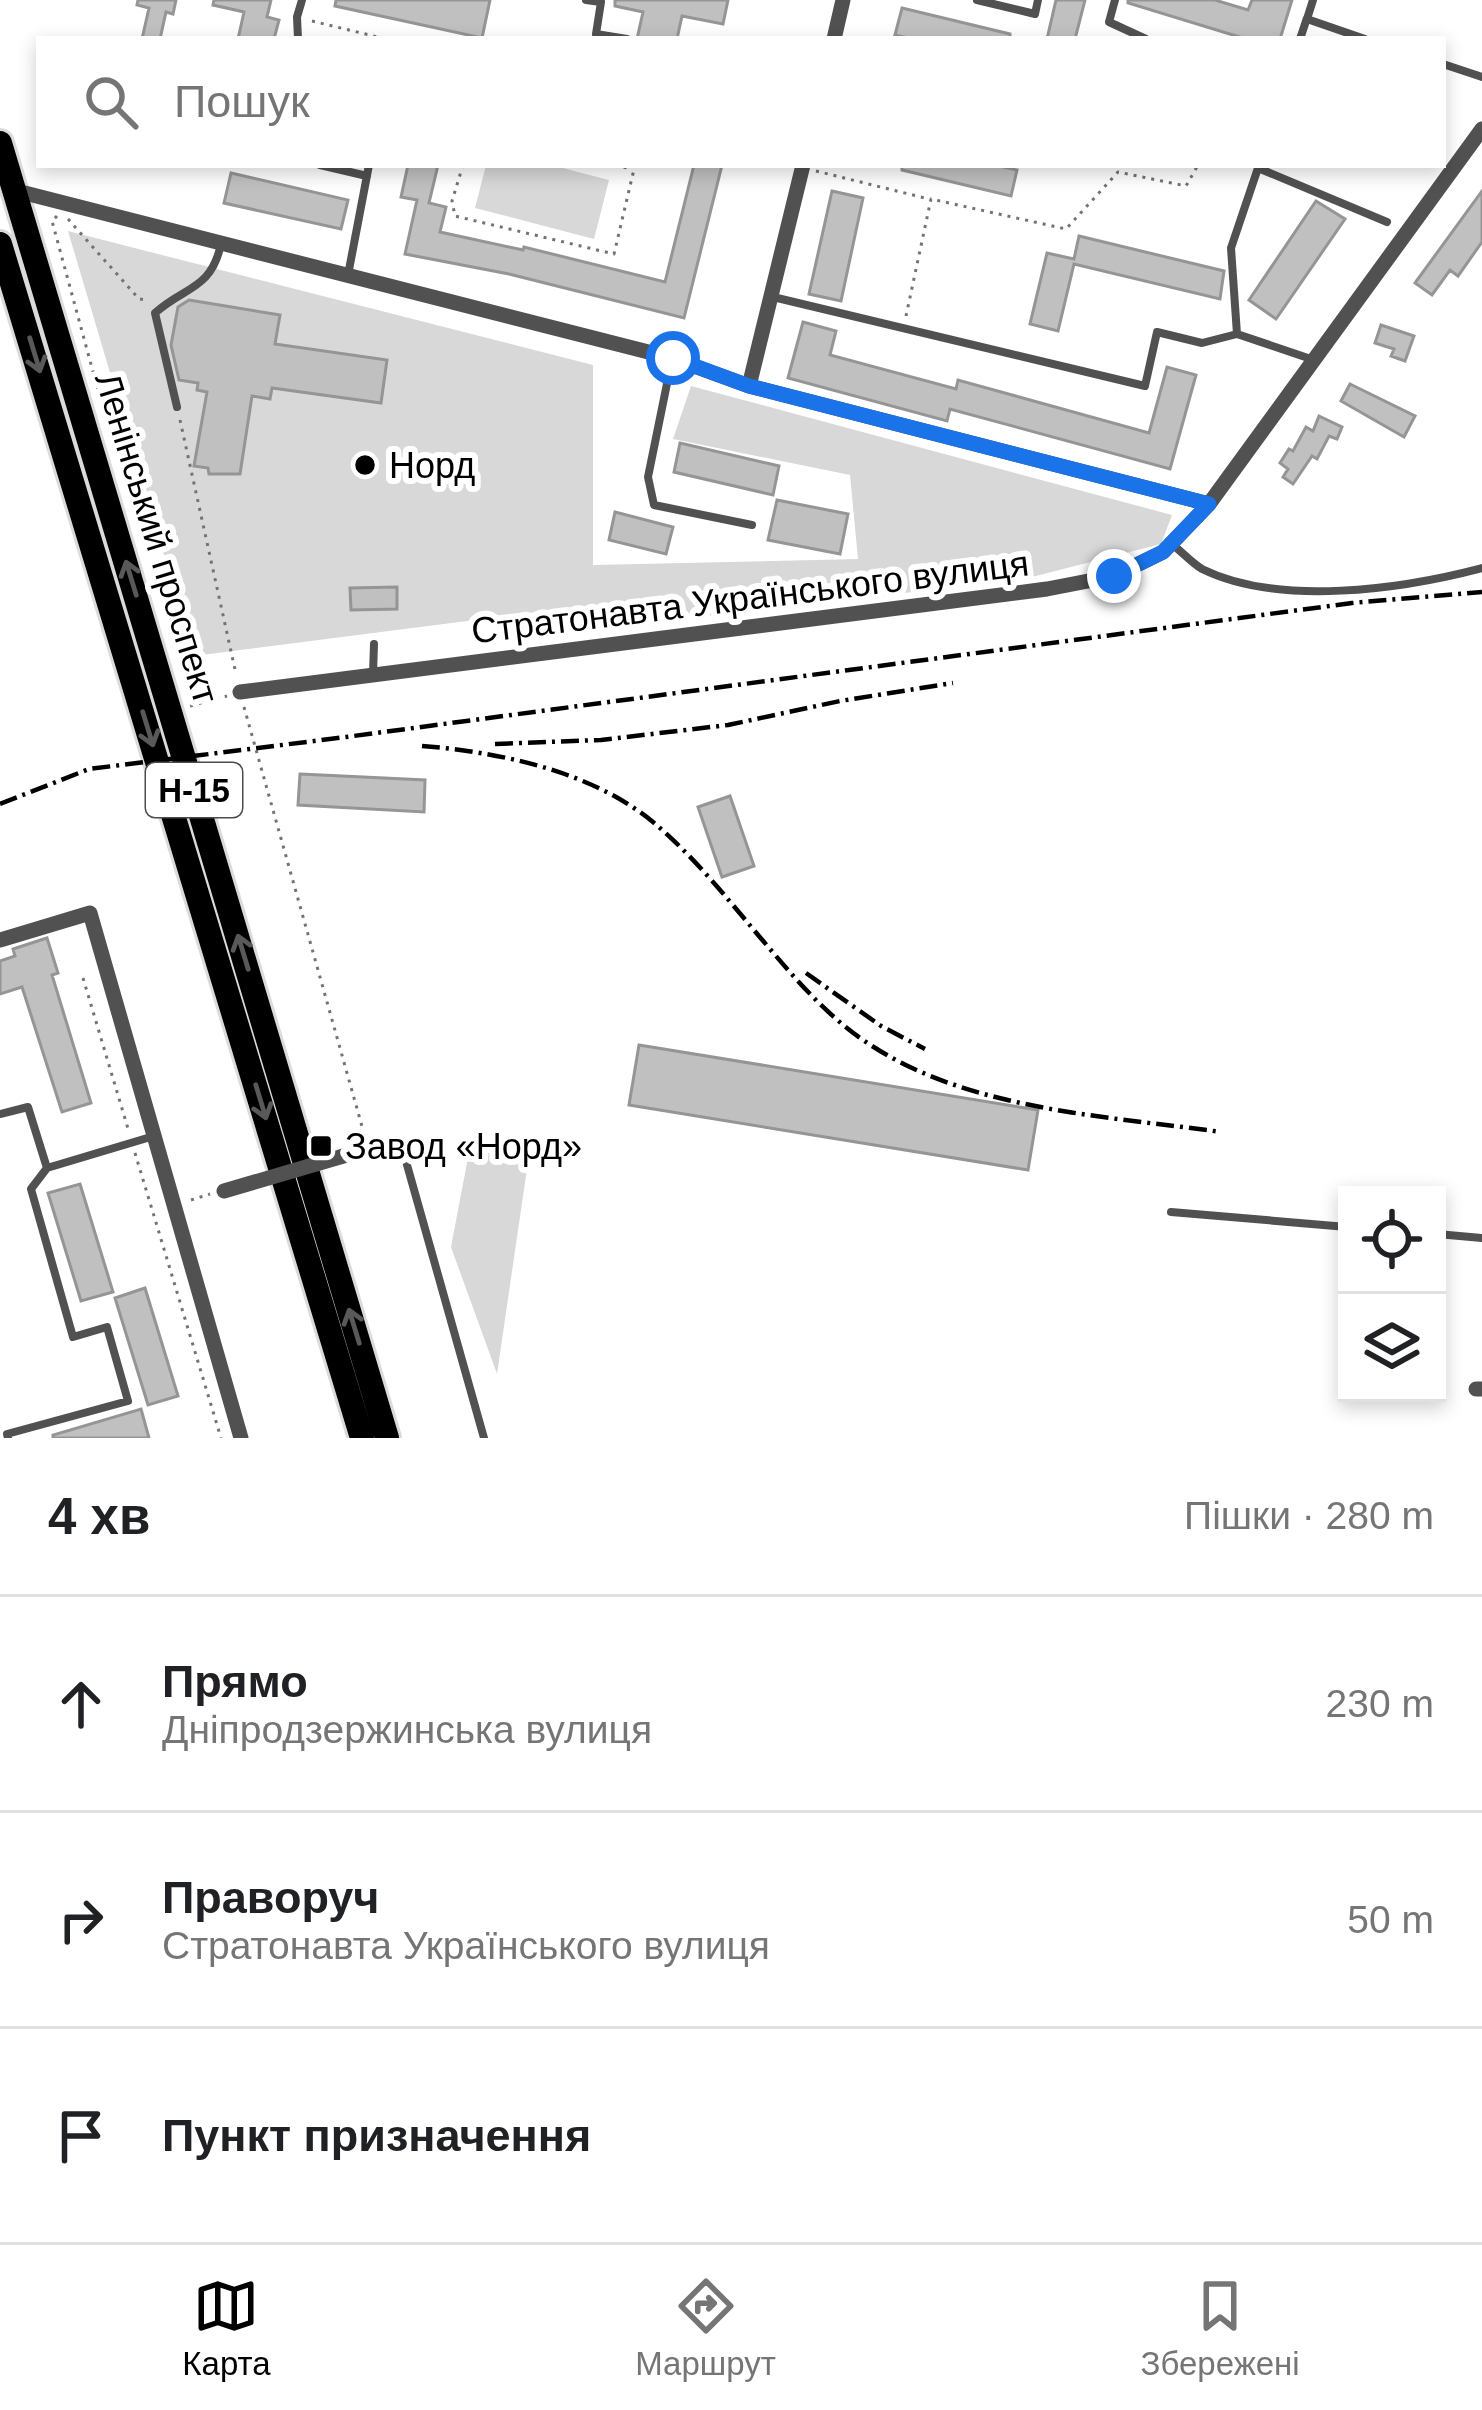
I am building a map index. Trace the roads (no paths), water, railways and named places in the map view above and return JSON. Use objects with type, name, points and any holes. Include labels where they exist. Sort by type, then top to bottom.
[{"type":"main road","name":"Ленінський проспект","points":[[0,143],[12,199],[387,1438]]},
{"type":"main road","name":"Ленінський проспект","points":[[1,247],[362,1438]]},
{"type":"street","points":[[835,36],[844,0]]},
{"type":"street","name":"Стратонавта Українського вулиця","points":[[240,692],[1046,589],[1114,576],[1163,552],[1209,504],[1482,128]]},
{"type":"street","points":[[749,386],[803,168]]},
{"type":"street","points":[[12,199],[60,202],[348,275],[673,358],[749,386],[1209,504]]},
{"type":"street","points":[[0,940],[90,914],[241,1438]]},
{"type":"street","points":[[224,1190],[357,1152]]},
{"type":"lane","points":[[298,36],[302,0]]},
{"type":"lane","points":[[586,0],[601,2],[596,34],[608,36]]},
{"type":"lane","points":[[977,0],[1035,14],[1038,0]]},
{"type":"lane","points":[[1114,0],[1109,22],[1139,36]]},
{"type":"lane","points":[[1301,36],[1313,0]]},
{"type":"lane","points":[[1307,19],[1356,36]]},
{"type":"lane","points":[[1446,65],[1482,77]]},
{"type":"lane","points":[[333,168],[367,176]]},
{"type":"lane","points":[[348,275],[368,168]]},
{"type":"lane","points":[[1237,334],[1231,248],[1255,168]]},
{"type":"lane","points":[[1261,168],[1387,222]]},
{"type":"lane","points":[[177,406],[154,313],[215,269],[221,243]]},
{"type":"lane","points":[[771,296],[1145,386],[1157,332],[1202,343],[1237,334],[1316,361]]},
{"type":"lane","points":[[673,358],[648,477],[654,505],[752,525]]},
{"type":"lane","points":[[1171,543],[1201,568],[1264,588],[1336,591],[1482,568]]},
{"type":"lane","points":[[373,675],[374,644]]},
{"type":"lane","points":[[0,1114],[28,1107],[46,1168]]},
{"type":"lane","points":[[8,1438],[128,1401],[106,1328],[73,1336],[31,1189],[46,1168],[155,1136]]},
{"type":"lane","points":[[400,1140],[484,1438]]},
{"type":"lane","points":[[1171,1212],[1338,1226]]},
{"type":"lane","points":[[1446,1235],[1482,1238]]},
{"type":"railway","points":[[0,804],[89,769],[1352,603],[1482,592]]},
{"type":"railway","points":[[495,744],[601,740],[728,725],[953,683]]},
{"type":"railway","points":[[422,746],[543,767],[628,804],[693,860],[821,1005],[869,1044],[908,1066],[994,1097],[1039,1107],[1221,1132]]},
{"type":"railway","points":[[806,973],[881,1026],[925,1049]]},
{"type":"place","name":"Норд","points":[[365,465]]},
{"type":"place","name":"Завод «Норд»","points":[[321,1146]]}]
